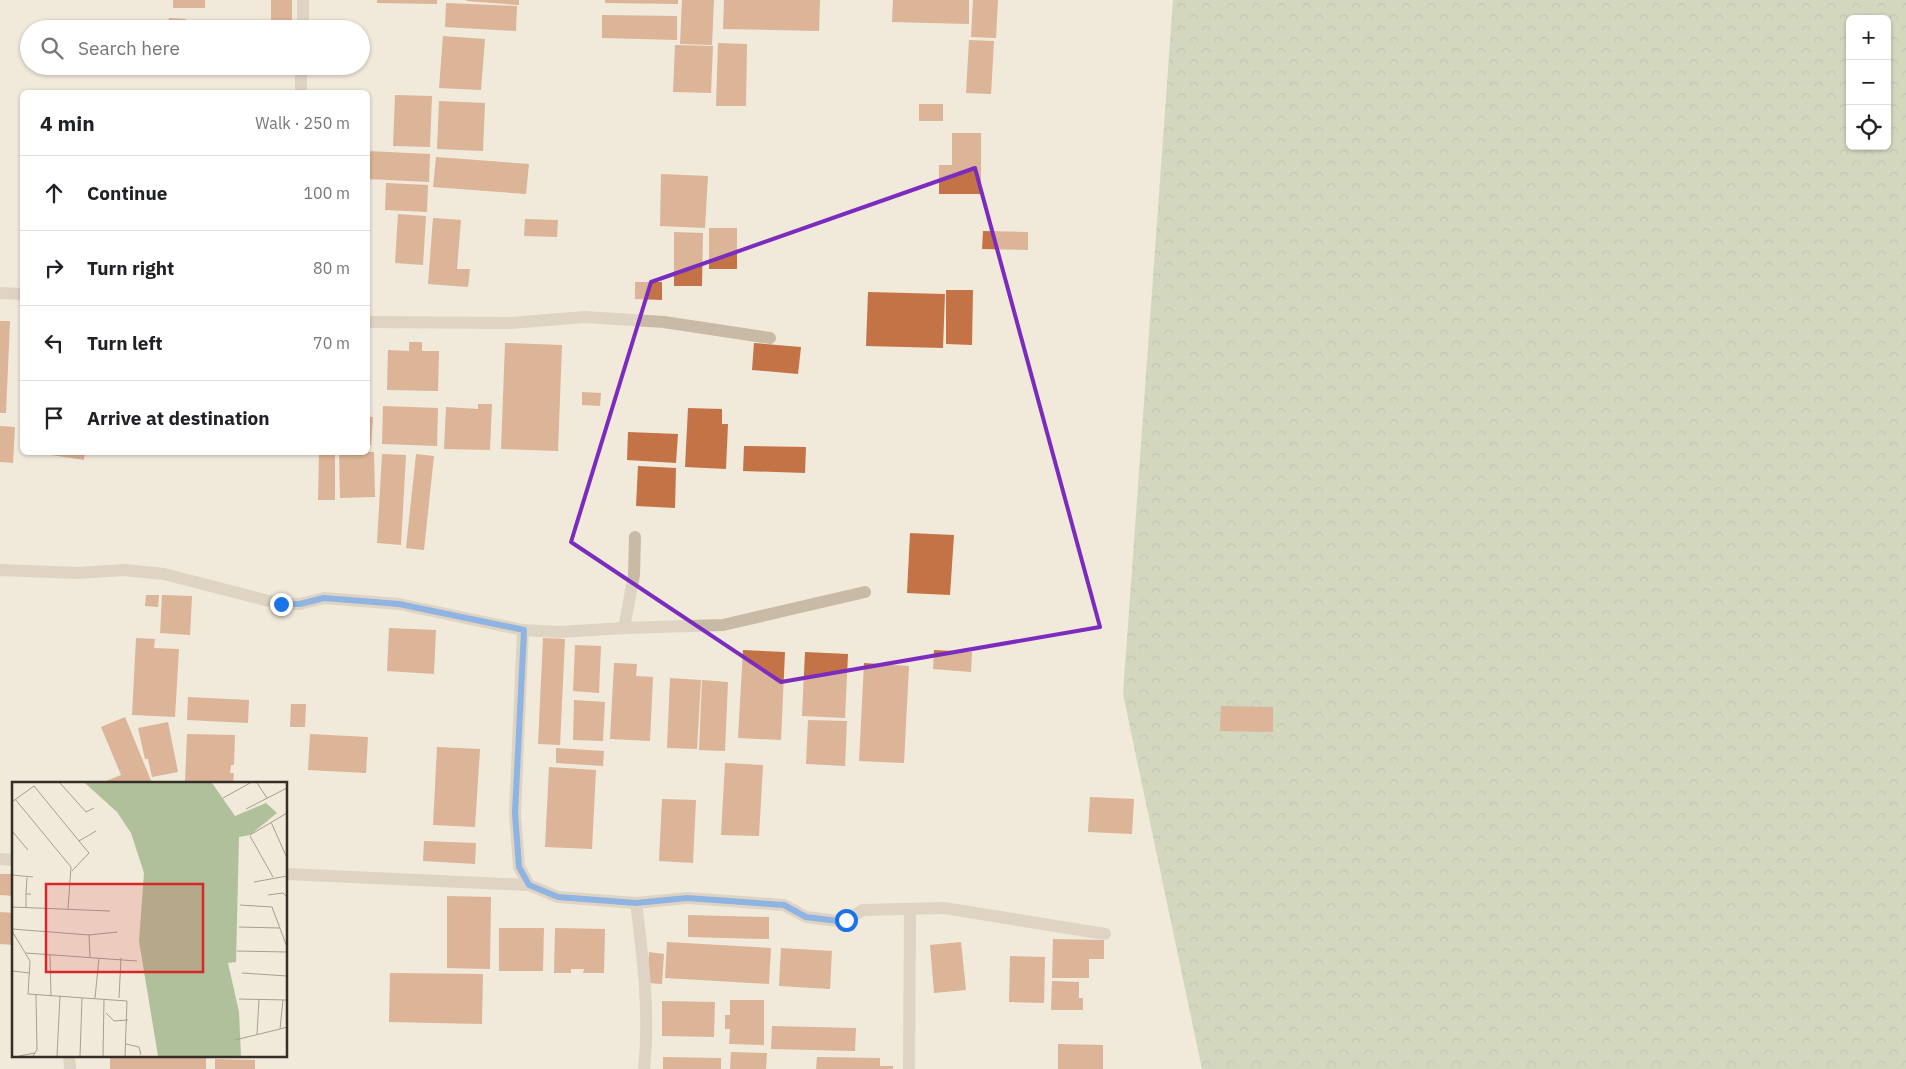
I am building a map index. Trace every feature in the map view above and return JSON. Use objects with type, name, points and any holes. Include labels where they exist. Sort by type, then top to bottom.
[{"type":"street","points":[[303,0],[303,20]]},
{"type":"street","points":[[301,75],[301,90]]},
{"type":"street","points":[[0,293],[20,294]]},
{"type":"street","points":[[370,322],[510,323],[585,317],[664,322],[770,338]]},
{"type":"street","points":[[624,628],[634,575],[636,537]]},
{"type":"street","points":[[0,570],[78,573],[124,570],[164,574],[281,604],[300,604],[324,598],[399,604],[524,630],[560,632],[724,625],[865,592]]},
{"type":"street","points":[[524,630],[515,813],[519,867],[529,885]]},
{"type":"street","points":[[288,874],[529,885],[558,897],[636,903],[687,898],[784,905],[806,917],[838,921],[846,920],[863,910],[944,908],[1105,934]]},
{"type":"street","points":[[636,903],[644,970],[646,1042],[644,1069]]},
{"type":"street","points":[[909,1069],[910,909]]},
{"type":"street","points":[[69,1056],[70,1069]]},
{"type":"highlighted area","points":[[975,168],[1100,627],[781,682],[571,542],[651,282]]},
{"type":"green space","points":[[1173,0],[1906,0],[1906,1069],[1202,1069],[1123,694]]},
{"type":"building","points":[[173,0],[205,0],[205,8],[173,8]]},
{"type":"building","points":[[271,0],[292,0],[292,20],[271,20]]},
{"type":"building","points":[[377,0],[437,0],[437,4],[377,3]]},
{"type":"building","points":[[519,0],[519,5],[466,1]]},
{"type":"building","points":[[605,0],[678,0],[678,4],[605,3]]},
{"type":"building","points":[[682,0],[714,0],[712,45],[680,44]]},
{"type":"building","points":[[724,0],[820,0],[819,31],[723,29]]},
{"type":"building","points":[[893,0],[969,0],[969,24],[892,22]]},
{"type":"building","points":[[973,0],[998,0],[996,38],[971,37]]},
{"type":"building","points":[[446,3],[517,6],[516,31],[445,27]]},
{"type":"building","points":[[602,15],[677,16],[677,40],[602,38]]},
{"type":"building","points":[[169,18],[186,19],[186,20],[169,20]]},
{"type":"building","points":[[443,36],[485,39],[481,90],[439,88]]},
{"type":"building","points":[[969,40],[994,41],[991,94],[966,93]]},
{"type":"building","points":[[718,43],[747,44],[746,106],[716,106]]},
{"type":"building","points":[[675,45],[713,46],[711,93],[673,92]]},
{"type":"building","points":[[395,95],[432,96],[430,147],[393,146]]},
{"type":"building","points":[[439,101],[485,103],[483,151],[437,149]]},
{"type":"building","points":[[919,104],[943,104],[943,121],[919,121]]},
{"type":"building","points":[[952,133],[981,133],[981,194],[939,194],[939,165],[952,165]]},
{"type":"building","points":[[370,151],[430,154],[429,182],[370,179]]},
{"type":"building","points":[[436,157],[529,164],[526,194],[433,187]]},
{"type":"building","points":[[661,174],[708,176],[705,228],[660,226]]},
{"type":"building","points":[[386,183],[428,185],[427,212],[385,210]]},
{"type":"building","points":[[398,214],[426,216],[423,265],[395,263]]},
{"type":"building","points":[[433,218],[461,220],[457,269],[470,269],[468,287],[428,284]]},
{"type":"building","points":[[525,219],[558,220],[557,237],[524,236]]},
{"type":"building","points":[[709,228],[737,228],[737,269],[709,269]]},
{"type":"building","points":[[983,231],[1028,232],[1028,250],[982,249]]},
{"type":"building","points":[[674,232],[703,233],[702,286],[674,286]]},
{"type":"building","points":[[635,282],[662,282],[662,300],[635,299]]},
{"type":"building","points":[[946,290],[973,290],[972,345],[946,344]]},
{"type":"building","points":[[868,292],[945,294],[943,348],[866,346]]},
{"type":"building","points":[[0,321],[10,321],[6,413],[0,413]]},
{"type":"building","points":[[409,342],[422,342],[422,351],[439,351],[438,391],[387,390],[388,350],[409,351]]},
{"type":"building","points":[[505,343],[562,345],[558,451],[501,449]]},
{"type":"building","points":[[754,343],[801,347],[798,374],[752,370]]},
{"type":"building","points":[[582,392],[601,393],[600,406],[582,405]]},
{"type":"building","points":[[478,404],[492,404],[490,450],[444,449],[446,407],[478,409]]},
{"type":"building","points":[[383,406],[438,408],[437,446],[382,444]]},
{"type":"building","points":[[688,408],[722,409],[722,424],[728,424],[726,469],[685,467]]},
{"type":"building","points":[[370,417],[373,417],[371,445]]},
{"type":"building","points":[[0,426],[15,427],[13,463],[0,462]]},
{"type":"building","points":[[628,432],[678,434],[676,463],[627,460]]},
{"type":"building","points":[[744,446],[806,447],[805,473],[743,471]]},
{"type":"building","points":[[370,452],[374,452],[375,497],[340,498],[339,455],[370,455]]},
{"type":"building","points":[[382,454],[406,455],[401,545],[377,543]]},
{"type":"building","points":[[416,454],[434,456],[424,550],[406,548]]},
{"type":"building","points":[[51,455],[85,455],[84,460]]},
{"type":"building","points":[[319,455],[335,455],[335,500],[318,500]]},
{"type":"building","points":[[638,466],[676,468],[675,508],[636,506]]},
{"type":"building","points":[[910,533],[954,535],[950,595],[907,593]]},
{"type":"building","points":[[146,595],[159,595],[158,607],[145,606]]},
{"type":"building","points":[[162,595],[192,596],[190,635],[160,633]]},
{"type":"building","points":[[389,628],[436,630],[434,674],[387,671]]},
{"type":"building","points":[[136,638],[155,639],[154,648],[179,649],[175,717],[132,715]]},
{"type":"building","points":[[543,638],[565,639],[560,745],[538,744]]},
{"type":"building","points":[[575,645],[601,646],[599,693],[573,691]]},
{"type":"building","points":[[743,650],[785,652],[781,740],[738,738]]},
{"type":"building","points":[[934,650],[972,652],[971,672],[933,669]]},
{"type":"building","points":[[805,652],[848,654],[845,718],[802,716]]},
{"type":"building","points":[[614,663],[637,664],[636,676],[653,677],[650,741],[610,739]]},
{"type":"building","points":[[864,663],[909,666],[904,763],[859,761]]},
{"type":"building","points":[[670,678],[701,680],[697,749],[667,748]]},
{"type":"building","points":[[702,680],[728,682],[725,751],[699,750]]},
{"type":"building","points":[[188,697],[249,700],[248,723],[187,720]]},
{"type":"building","points":[[574,700],[605,702],[603,741],[573,740]]},
{"type":"building","points":[[291,704],[306,704],[305,727],[290,727]]},
{"type":"building","points":[[1221,706],[1273,707],[1273,732],[1220,731]]},
{"type":"building","points":[[125,717],[152,782],[104,782],[121,775],[101,727]]},
{"type":"building","points":[[808,720],[847,721],[845,766],[806,764]]},
{"type":"building","points":[[168,722],[178,772],[152,777],[148,759],[145,759],[138,728]]},
{"type":"building","points":[[187,734],[235,735],[234,765],[231,765],[230,773],[234,773],[233,782],[185,782]]},
{"type":"building","points":[[310,734],[368,737],[366,773],[308,770]]},
{"type":"building","points":[[437,747],[480,749],[475,827],[433,825]]},
{"type":"building","points":[[556,748],[604,751],[603,766],[556,763]]},
{"type":"building","points":[[725,763],[763,765],[759,836],[721,835]]},
{"type":"building","points":[[549,767],[596,770],[592,849],[545,847]]},
{"type":"building","points":[[1090,797],[1134,799],[1132,834],[1088,832]]},
{"type":"building","points":[[662,799],[696,800],[693,863],[659,861]]},
{"type":"building","points":[[424,841],[476,843],[475,864],[423,861]]},
{"type":"building","points":[[0,874],[12,874],[12,896],[0,895]]},
{"type":"building","points":[[447,896],[491,897],[490,969],[447,968]]},
{"type":"building","points":[[0,912],[12,913],[12,945],[0,944]]},
{"type":"building","points":[[688,915],[769,917],[769,939],[688,937]]},
{"type":"building","points":[[499,928],[544,928],[543,971],[499,971]]},
{"type":"building","points":[[555,928],[605,929],[604,973],[583,973],[584,969],[571,969],[571,973],[554,973]]},
{"type":"building","points":[[1053,939],[1104,940],[1104,959],[1089,959],[1089,978],[1052,978]]},
{"type":"building","points":[[667,942],[771,948],[769,984],[665,978]]},
{"type":"building","points":[[961,942],[966,990],[934,993],[930,945]]},
{"type":"building","points":[[781,948],[832,951],[830,989],[779,986]]},
{"type":"building","points":[[649,952],[664,954],[662,984],[647,983]]},
{"type":"building","points":[[1010,956],[1045,957],[1044,1003],[1009,1002]]},
{"type":"building","points":[[390,973],[483,974],[482,1024],[389,1022]]},
{"type":"building","points":[[1052,981],[1079,982],[1079,998],[1083,998],[1083,1010],[1051,1010]]},
{"type":"building","points":[[730,1000],[764,1000],[764,1045],[729,1044],[730,1029],[725,1029],[725,1015],[730,1015]]},
{"type":"building","points":[[662,1001],[715,1002],[714,1037],[662,1036]]},
{"type":"building","points":[[772,1026],[856,1028],[855,1051],[771,1049]]},
{"type":"building","points":[[1058,1044],[1103,1045],[1103,1069],[1058,1069]]},
{"type":"building","points":[[731,1052],[767,1053],[766,1069],[730,1069]]},
{"type":"building","points":[[110,1056],[206,1056],[206,1069],[110,1069]]},
{"type":"building","points":[[663,1057],[721,1058],[721,1069],[663,1069]]},
{"type":"building","points":[[817,1057],[880,1058],[880,1066],[893,1066],[893,1069],[816,1069]]},
{"type":"building","points":[[215,1059],[255,1060],[255,1069],[215,1069]]},
{"type":"route","points":[[281,604],[300,604],[324,598],[399,604],[485,620],[524,630],[515,813],[519,867],[529,885],[558,897],[636,903],[687,898],[784,905],[794,912],[818,920],[846,920]]}]
